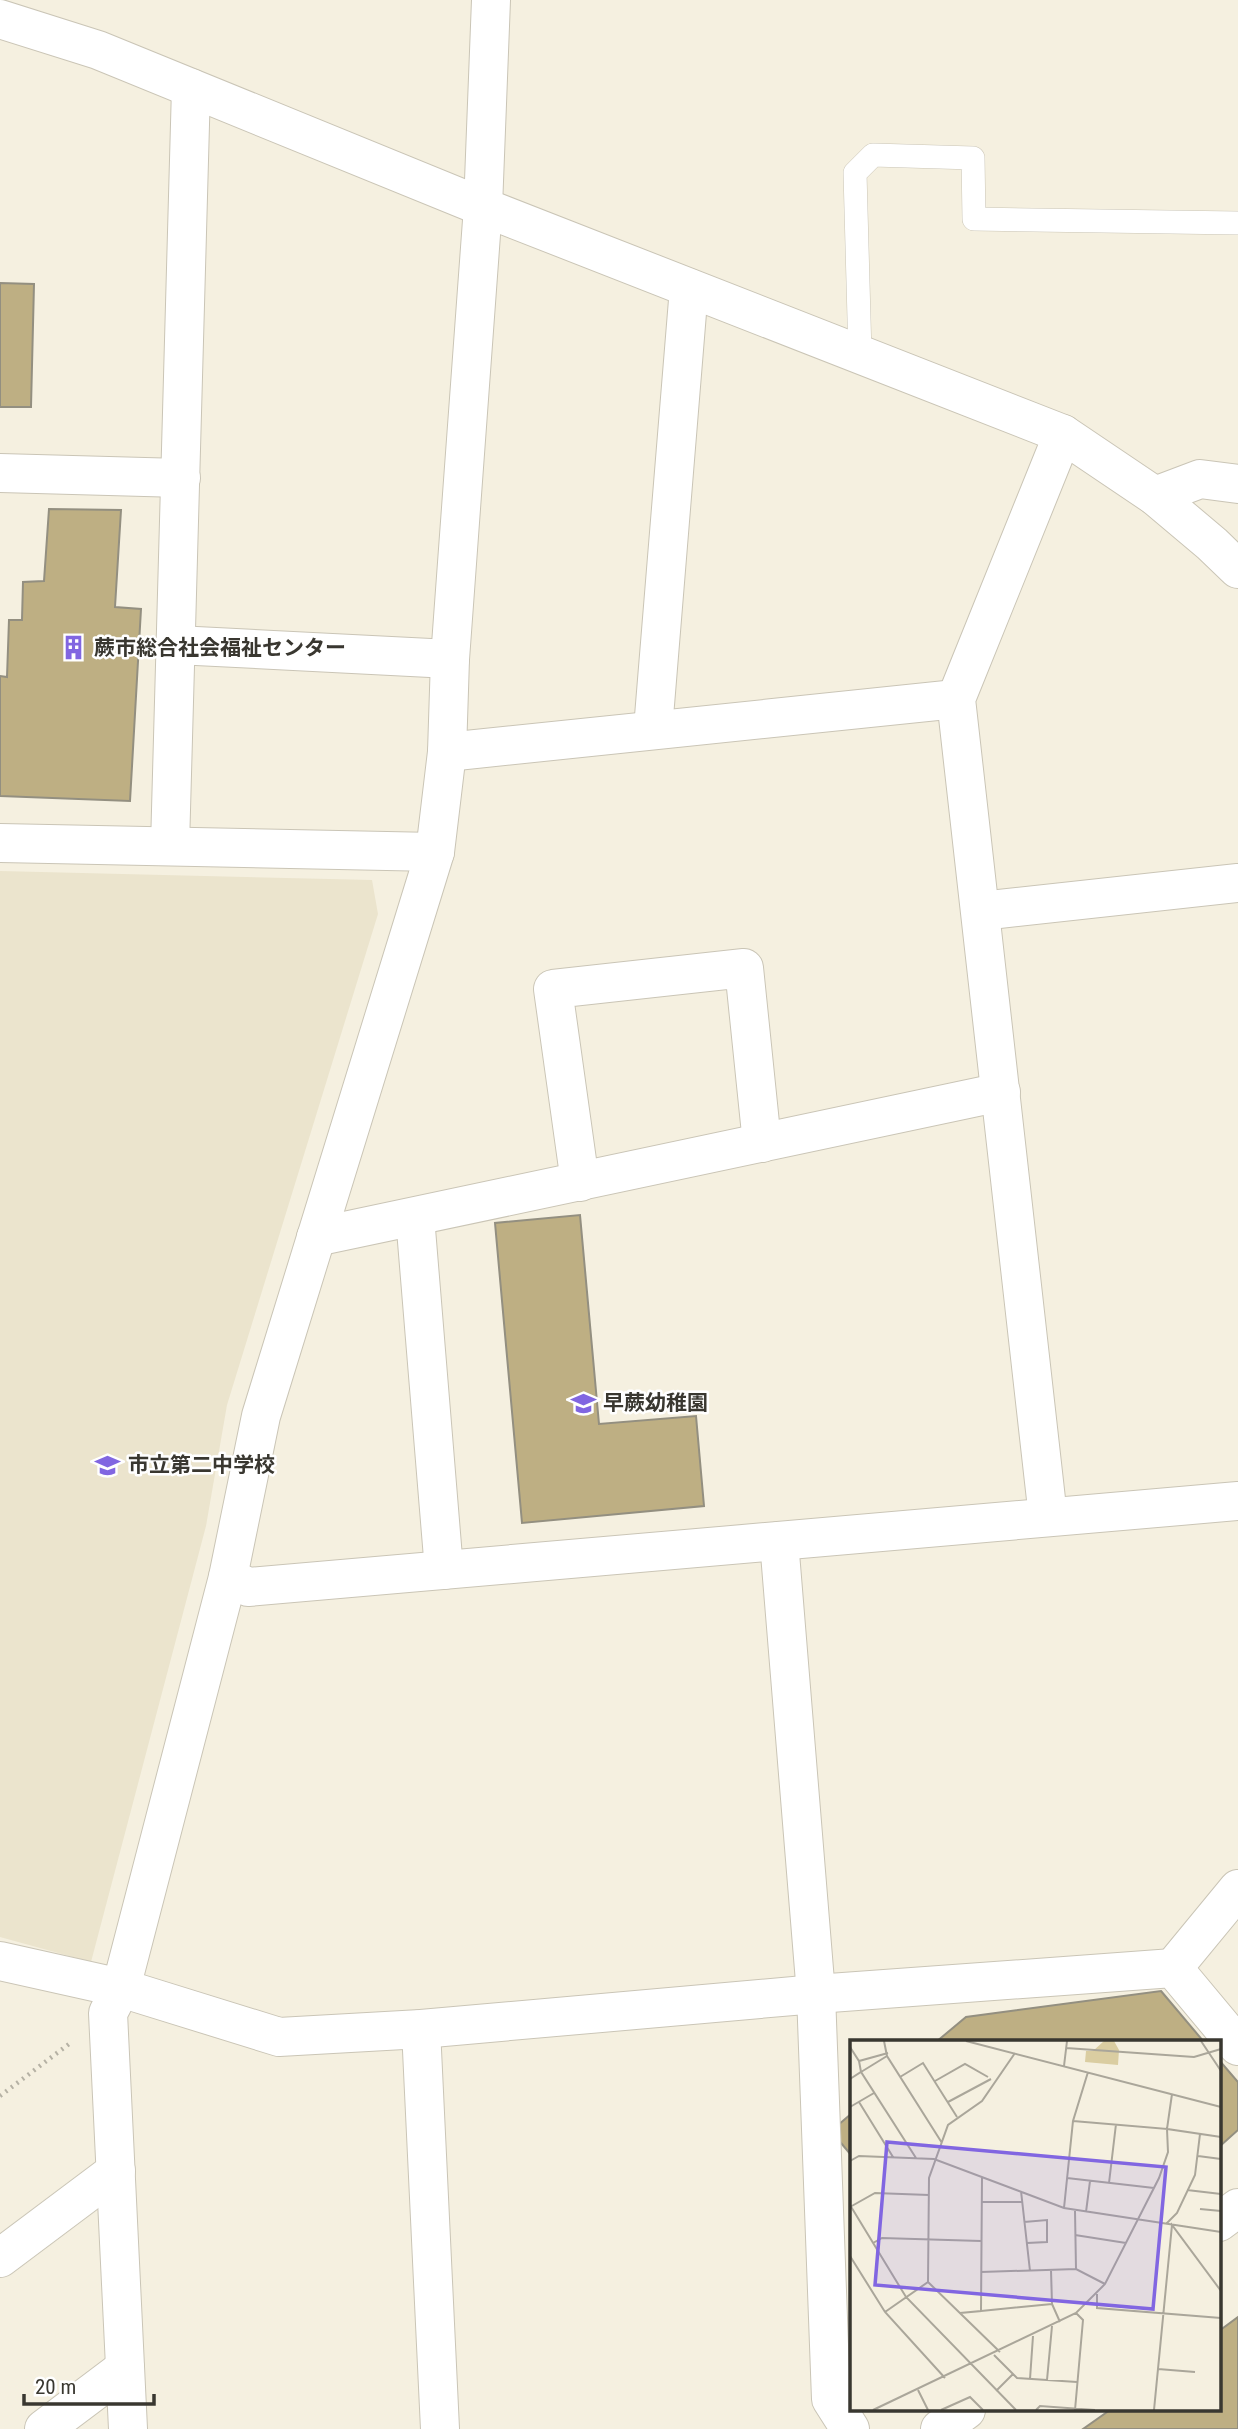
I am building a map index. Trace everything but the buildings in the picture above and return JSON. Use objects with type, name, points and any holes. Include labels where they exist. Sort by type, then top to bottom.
[{"type":"street","points":[[128,2429],[116,2171],[115,2001],[228,1577],[261,1416],[435,852],[447,752],[450,659],[483,207],[491,0]]},
{"type":"street","points":[[0,19],[98,50],[483,207],[1063,434],[1156,496],[1238,569]]},
{"type":"street","points":[[170,846],[191,88]]},
{"type":"street","points":[[653,729],[689,288]]},
{"type":"street","points":[[1048,1517],[956,699],[1063,434]]},
{"type":"street","points":[[0,473],[181,478]]},
{"type":"street","points":[[1156,496],[1200,479],[1238,484]]},
{"type":"street","points":[[176,645],[450,659]]},
{"type":"street","points":[[447,752],[956,699]]},
{"type":"street","points":[[0,843],[435,852]]},
{"type":"street","points":[[981,911],[1238,883]]},
{"type":"street","points":[[580,1182],[554,989],[744,968],[762,1143]]},
{"type":"street","points":[[316,1237],[1001,1092]]},
{"type":"street","points":[[415,1217],[444,1570]]},
{"type":"street","points":[[228,1577],[248,1587],[1238,1501]]},
{"type":"street","points":[[779,1541],[816,1993],[831,2399],[850,2429]]},
{"type":"street","points":[[0,1961],[115,2001],[279,2037],[421,2029],[816,1993],[1173,1968],[1238,1889]]},
{"type":"street","points":[[1173,1968],[1238,2046]]},
{"type":"street","points":[[421,2029],[440,2429]]},
{"type":"street","points":[[0,2258],[116,2171]]},
{"type":"street","points":[[1220,2221],[1238,2207]]},
{"type":"street","points":[[44,2429],[125,2368]]},
{"type":"street","points":[[940,2429],[962,2412]]},
{"type":"lane","points":[[860,355],[855,173],[873,155],[973,158],[974,219],[1238,223]]},
{"type":"path","points":[[0,2096],[115,2001]]},
{"type":"shaded area","name":"市立第二中学校","points":[[0,871],[372,880],[378,914],[227,1405],[206,1526],[91,1962],[0,1937]]},
{"type":"place","name":"蕨市総合社会福祉センター","points":[[74,648]]},
{"type":"place","name":"早蕨幼稚園","points":[[583,1403]]},
{"type":"place","name":"市立第二中学校","points":[[108,1465]]}]
